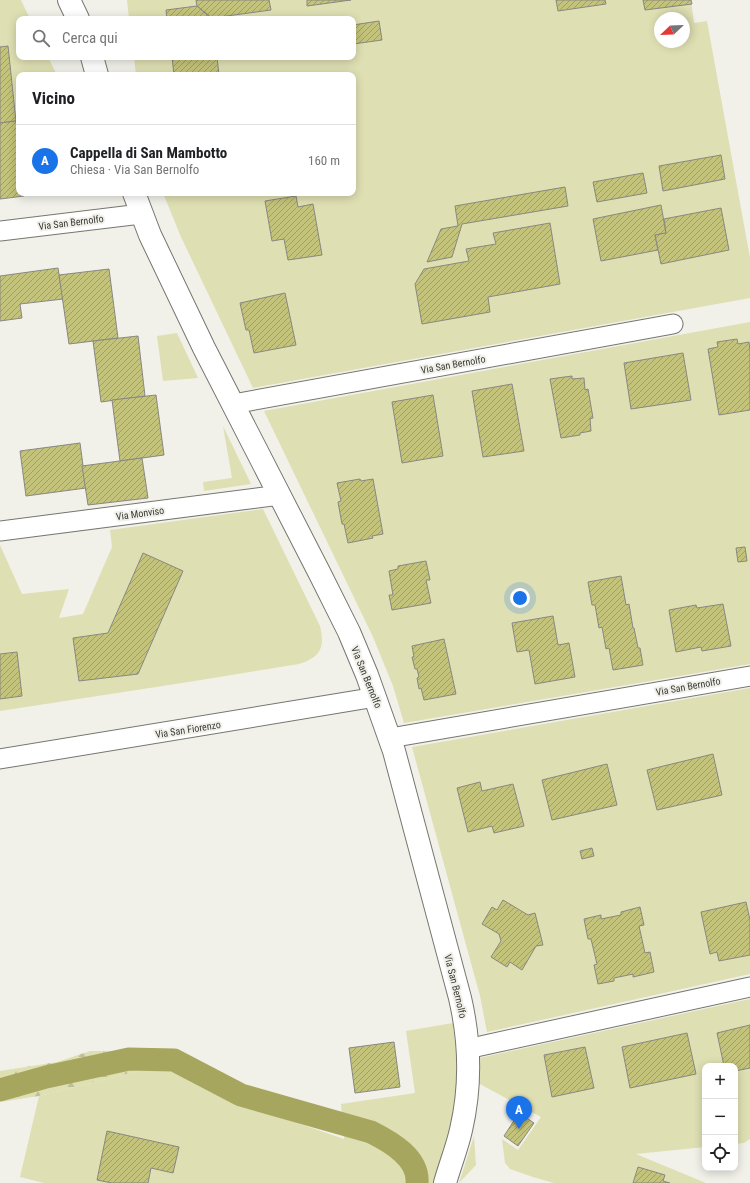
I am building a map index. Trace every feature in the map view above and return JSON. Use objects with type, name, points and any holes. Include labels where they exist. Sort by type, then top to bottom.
[{"type":"street","points":[[69,0],[77,16]]},
{"type":"street","points":[[80,0],[82,16]]},
{"type":"street","points":[[93,60],[96,72]]},
{"type":"street","name":"Via San Bernolfo","points":[[135,196],[141,214],[204,348],[280,495],[348,632],[376,698],[390,738],[460,998],[465,1023],[468,1079],[465,1104],[460,1131],[445,1183]]},
{"type":"street","name":"Via San Bernolfo","points":[[0,230],[141,214]]},
{"type":"street","name":"Via San Bernolfo","points":[[233,404],[673,324]]},
{"type":"street","name":"Via Monviso","points":[[0,531],[280,495]]},
{"type":"street","name":"Via San Bernolfo","points":[[390,738],[750,676]]},
{"type":"street","name":"Via San Fiorenzo","points":[[0,759],[376,698]]},
{"type":"street","points":[[467,1049],[750,987]]},
{"type":"green space","points":[[0,0],[21,0],[29,16],[16,16],[16,60],[50,60],[56,72],[16,72],[16,114],[8,47],[0,47]]},
{"type":"green space","points":[[127,0],[691,0],[694,23],[707,21],[750,258],[750,298],[253,388],[181,237],[164,196],[356,196],[356,72],[136,72],[134,60],[356,60],[356,16],[129,16]]},
{"type":"green space","points":[[750,322],[750,664],[404,723],[393,686],[373,637],[264,411]]},
{"type":"green space","points":[[177,333],[198,378],[163,381],[157,336]]},
{"type":"green space","points":[[223,426],[251,484],[204,491],[203,482],[232,478]]},
{"type":"green space","points":[[263,509],[320,626],[322,640],[320,650],[312,658],[299,664],[0,711],[0,545],[22,594],[69,589],[59,618],[83,614],[112,547],[110,530]],"holes":[[[143,553],[183,571],[138,674],[79,681],[73,638],[108,633]]]},
{"type":"green space","points":[[750,688],[750,974],[487,1032],[480,996],[412,747]]},
{"type":"green space","points":[[750,999],[750,1139],[744,1143],[738,1144],[738,1063],[702,1063],[702,1147],[636,1154],[706,1183],[670,1183],[663,1181],[664,1175],[638,1167],[633,1183],[554,1183],[533,1177],[510,1169],[505,1163],[502,1139],[518,1150],[541,1117],[476,1082],[475,1059]]},
{"type":"green space","points":[[453,1023],[457,1069],[455,1108],[445,1151],[435,1183],[44,1183],[20,1177],[39,1096],[162,1065],[245,1105],[344,1139],[341,1104],[415,1093],[406,1031]]},
{"type":"green space","points":[[90,1051],[126,1051],[162,1065],[39,1096],[0,1102],[0,1071],[57,1062]]},
{"type":"green space","points":[[474,1136],[476,1165],[459,1183]]},
{"type":"building","points":[[196,0],[269,0],[271,10],[227,16],[210,16],[197,6]]},
{"type":"building","points":[[307,0],[351,0],[307,6]]},
{"type":"building","points":[[556,0],[605,0],[606,4],[558,11]]},
{"type":"building","points":[[643,0],[691,0],[692,4],[645,10]]},
{"type":"building","points":[[197,6],[209,16],[167,16],[166,10]]},
{"type":"building","points":[[379,21],[382,40],[356,44],[356,25]]},
{"type":"building","points":[[8,46],[16,121],[0,123],[0,47]]},
{"type":"building","points":[[172,60],[217,60],[219,72],[174,72]]},
{"type":"building","points":[[16,121],[16,196],[24,196],[0,199],[0,123]]},
{"type":"building","points":[[721,155],[725,179],[663,191],[659,166]]},
{"type":"building","points":[[643,173],[647,193],[597,202],[593,182]]},
{"type":"building","points":[[565,187],[568,206],[462,224],[452,257],[427,262],[441,229],[458,226],[455,206]]},
{"type":"building","points":[[296,196],[298,207],[313,204],[322,255],[288,260],[284,239],[272,241],[265,201]]},
{"type":"building","points":[[661,205],[666,233],[655,235],[658,250],[601,261],[593,219]]},
{"type":"building","points":[[721,208],[729,250],[661,264],[655,235],[666,233],[664,219]]},
{"type":"building","points":[[550,223],[560,284],[488,297],[490,312],[422,324],[415,284],[424,269],[469,261],[466,249],[496,244],[493,233]]},
{"type":"building","points":[[58,268],[63,299],[20,304],[22,318],[0,321],[0,276]]},
{"type":"building","points":[[109,269],[118,338],[69,344],[59,275]]},
{"type":"building","points":[[285,293],[296,345],[254,353],[249,330],[246,330],[240,303]]},
{"type":"building","points":[[138,336],[145,396],[101,402],[93,341]]},
{"type":"building","points":[[737,339],[738,344],[749,342],[750,410],[719,415],[708,349],[718,347],[717,342]]},
{"type":"building","points":[[683,353],[691,400],[631,409],[624,363]]},
{"type":"building","points":[[572,376],[572,379],[584,378],[585,390],[588,389],[593,418],[590,419],[591,431],[580,433],[580,435],[561,438],[550,379]]},
{"type":"building","points":[[512,384],[524,451],[483,457],[472,391]]},
{"type":"building","points":[[156,395],[164,455],[120,461],[112,400]]},
{"type":"building","points":[[433,395],[443,456],[402,463],[392,402]]},
{"type":"building","points":[[80,443],[86,488],[26,496],[20,451]]},
{"type":"building","points":[[142,458],[148,498],[88,505],[82,466]]},
{"type":"building","points":[[360,479],[361,481],[373,479],[383,534],[372,536],[373,538],[348,543],[344,524],[342,524],[338,502],[341,501],[337,483]]},
{"type":"building","points":[[745,547],[747,561],[738,562],[736,548]]},
{"type":"building","points":[[143,553],[183,571],[138,674],[79,681],[73,638],[108,633]]},
{"type":"building","points":[[426,561],[430,580],[426,580],[431,603],[392,610],[389,595],[393,595],[389,571],[398,569],[398,566]]},
{"type":"building","points":[[621,576],[626,605],[629,604],[633,628],[638,648],[640,648],[643,665],[613,670],[609,648],[606,649],[602,627],[599,628],[595,605],[592,605],[588,582]]},
{"type":"building","points":[[723,604],[731,646],[702,651],[701,647],[676,652],[669,610],[696,605],[697,608]]},
{"type":"building","points":[[553,616],[558,645],[569,643],[575,677],[535,684],[529,650],[517,652],[512,623]]},
{"type":"building","points":[[444,639],[456,694],[424,700],[421,688],[419,689],[417,678],[419,677],[412,657],[414,657],[412,646]]},
{"type":"building","points":[[17,652],[22,696],[0,699],[0,654]]},
{"type":"building","points":[[713,754],[722,795],[657,810],[647,770]]},
{"type":"building","points":[[607,764],[617,805],[552,820],[542,780]]},
{"type":"building","points":[[480,782],[482,791],[513,784],[524,826],[494,833],[492,826],[468,832],[457,788]]},
{"type":"building","points":[[592,848],[594,856],[582,859],[580,851]]},
{"type":"building","points":[[503,900],[528,915],[535,913],[543,945],[536,946],[522,970],[510,962],[507,967],[491,957],[501,941],[499,934],[482,924],[492,907],[497,910]]},
{"type":"building","points":[[746,902],[750,920],[750,955],[719,961],[717,952],[710,954],[701,912]]},
{"type":"building","points":[[640,907],[644,925],[639,926],[645,953],[650,952],[654,972],[633,977],[633,974],[614,978],[614,981],[598,984],[594,965],[597,964],[591,939],[588,939],[584,919],[601,915],[601,919],[621,915],[621,912]]},
{"type":"building","points":[[750,1025],[750,1068],[738,1070],[738,1063],[723,1063],[717,1033]]},
{"type":"building","points":[[687,1033],[696,1074],[630,1088],[622,1047]]},
{"type":"building","points":[[394,1042],[400,1087],[355,1093],[349,1048]]},
{"type":"building","points":[[585,1047],[594,1088],[552,1097],[544,1055]]},
{"type":"building","points":[[519,1113],[534,1123],[518,1146],[504,1136]]},
{"type":"building","points":[[107,1131],[179,1147],[173,1173],[151,1168],[148,1183],[112,1183],[97,1180]]},
{"type":"building","points":[[638,1167],[665,1175],[663,1181],[670,1183],[633,1183]]},
{"type":"waterway","points":[[0,1090],[46,1077],[129,1059],[174,1060],[241,1095],[371,1132],[395,1146],[409,1159],[416,1174],[417,1183]]},
{"type":"place","name":"Cappella di San Mambotto","points":[[519,1129]]}]
